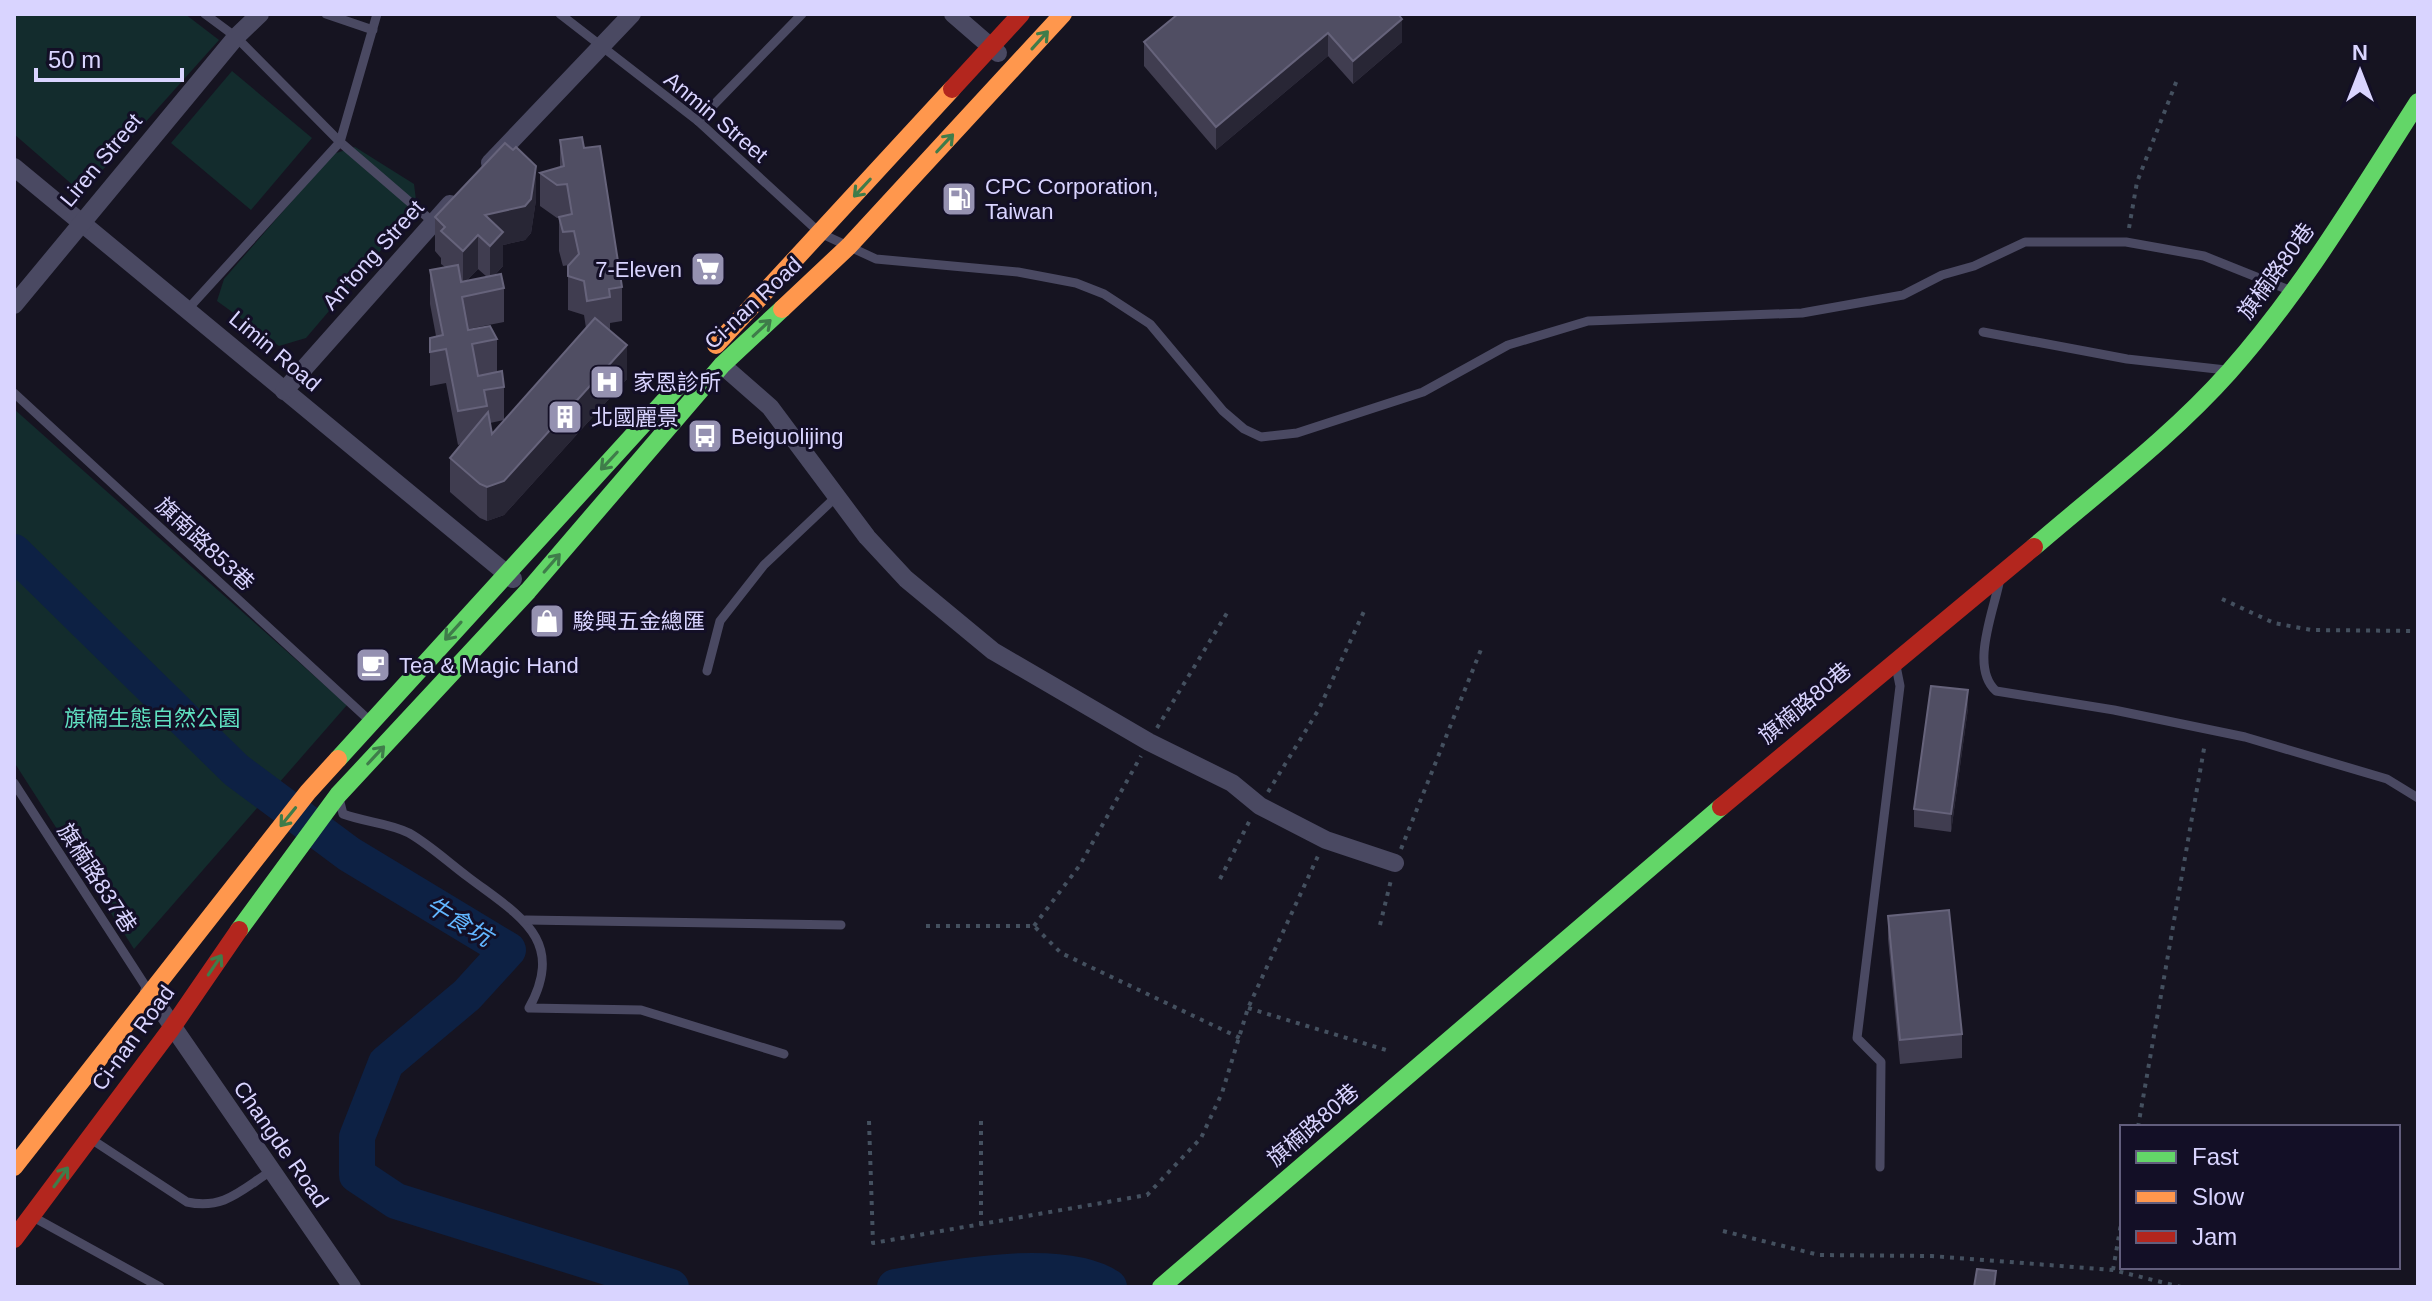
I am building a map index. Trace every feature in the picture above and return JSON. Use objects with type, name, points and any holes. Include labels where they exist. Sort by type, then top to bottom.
[{"type":"main road","name":"Ci-nan Road","points":[[14,1167],[308,792],[505,573],[1021,14]]},
{"type":"main road","name":"Ci-nan Road","points":[[14,1239],[171,1029],[286,862],[338,795],[528,591],[722,365],[849,246],[1063,14]]},
{"type":"main road","name":"旗楠路80巷","points":[[1161,1287],[1895,659],[2001,575],[2182,420],[2230,371],[2293,292],[2418,102]]},
{"type":"street","name":"Liren Street","points":[[14,305],[79,222],[236,37],[260,14]]},
{"type":"street","name":"An'tong Street","points":[[284,391],[433,222],[632,14]]},
{"type":"street","points":[[953,14],[990,48],[1016,66]]},
{"type":"street","name":"Limin Road","points":[[14,167],[528,591]]},
{"type":"street","points":[[722,365],[770,407],[867,537],[906,579],[993,651],[1149,742],[1232,783],[1260,806],[1326,840],[1395,863]]},
{"type":"street","name":"Changde Road","points":[[149,992],[171,1029],[352,1287]]},
{"type":"lane","points":[[205,14],[236,37],[340,142],[433,222]]},
{"type":"lane","points":[[326,14],[373,30]]},
{"type":"lane","points":[[187,310],[340,142],[377,14]]},
{"type":"lane","name":"Anmin Street","points":[[560,14],[698,121],[820,233],[876,259],[1018,272],[1076,283],[1104,294],[1150,324],[1223,411],[1244,429],[1261,437],[1297,433],[1423,392],[1508,345],[1588,321],[1802,313],[1903,295],[1942,275],[1974,266],[2025,242],[2126,242],[2204,256],[2293,292]]},
{"type":"lane","points":[[698,121],[802,14]]},
{"type":"lane","points":[[1983,332],[2127,359],[2230,371]]},
{"type":"lane","name":"旗南路853巷","points":[[14,393],[372,723]]},
{"type":"lane","points":[[707,671],[720,621],[764,565],[837,496]]},
{"type":"lane","points":[[2001,575],[1983,665],[1984,676],[1996,691],[2208,728],[2387,779],[2418,798]]},
{"type":"lane","points":[[1880,1167],[1881,1062],[1857,1038],[1900,686],[1895,659]]},
{"type":"lane","name":"旗楠路837巷","points":[[14,783],[149,992]]},
{"type":"lane","points":[[338,795],[343,814],[407,832],[526,920],[542,947],[543,960],[543,983],[529,1008],[641,1010],[784,1054]]},
{"type":"lane","points":[[526,920],[841,925]]},
{"type":"lane","points":[[90,1139],[187,1202],[202,1205],[221,1204],[271,1171]]},
{"type":"lane","points":[[32,1216],[160,1287]]},
{"type":"path","points":[[2126,242],[2137,182],[2177,80]]},
{"type":"path","points":[[2222,599],[2274,623],[2311,630],[2418,631]]},
{"type":"path","points":[[1220,879],[1319,709],[1366,607]]},
{"type":"path","points":[[1034,926],[1080,865],[1227,613]]},
{"type":"path","points":[[1380,925],[1395,863],[1482,647]]},
{"type":"path","points":[[2138,1125],[2208,728]]},
{"type":"path","points":[[869,1121],[873,1243],[1147,1195],[1201,1138],[1222,1093],[1248,1008],[1326,840]]},
{"type":"path","points":[[926,926],[1034,926],[1061,953],[1240,1038]]},
{"type":"path","points":[[1248,1008],[1386,1050]]},
{"type":"path","points":[[981,1121],[981,1225]]},
{"type":"path","points":[[2113,1270],[2120,1230]]},
{"type":"path","points":[[1723,1231],[1819,1255],[1932,1256],[2113,1270],[2181,1287]]},
{"type":"green space","points":[[14,14],[185,14],[219,40],[82,193],[14,134]]},
{"type":"green space","points":[[232,71],[312,138],[251,210],[171,143]]},
{"type":"green space","points":[[355,147],[414,184],[417,208],[306,338],[279,346],[217,301],[224,279],[333,154]]},
{"type":"green space","name":"旗楠生態自然公園","points":[[14,409],[347,705],[134,949],[14,762]]},
{"type":"building","points":[[1178,14],[1398,14],[1402,19],[1353,61],[1328,33],[1216,127],[1144,42]]},
{"type":"building","points":[[582,137],[584,148],[600,146],[622,287],[609,289],[610,297],[587,301],[584,281],[568,276],[568,266],[579,254],[574,231],[563,232],[559,217],[572,214],[567,184],[557,185],[540,173],[564,166],[560,140]]},
{"type":"building","points":[[505,143],[513,150],[516,147],[536,166],[531,199],[525,206],[485,215],[503,232],[490,246],[478,235],[463,251],[441,231],[445,227],[435,217]]},
{"type":"building","points":[[458,265],[461,282],[501,274],[504,288],[462,297],[468,330],[490,326],[497,339],[472,344],[478,376],[502,371],[504,387],[484,390],[487,406],[458,411],[446,349],[430,352],[430,338],[443,335],[430,270]]},
{"type":"building","points":[[595,318],[627,345],[504,481],[487,487],[480,484],[450,458],[488,412],[492,434]]},
{"type":"building","points":[[1931,686],[1968,690],[1951,814],[1914,809]]},
{"type":"building","points":[[1949,910],[1962,1034],[1900,1040],[1888,916]]},
{"type":"building","points":[[1977,1269],[1996,1271],[1994,1287],[1974,1287]]},
{"type":"waterway","name":"牛食坑","points":[[14,552],[236,770],[349,854],[508,950],[467,995],[386,1063],[357,1137],[357,1175],[396,1201],[671,1287]]},
{"type":"waterway","name":"牛食坑","points":[[895,1287],[974,1275],[1035,1271],[1089,1278],[1109,1287]]},
{"type":"traffic: fast","points":[[2034,547],[2159,441],[2207,396],[2256,341],[2352,206],[2418,102]]},
{"type":"traffic: fast","points":[[239,930],[338,795],[528,591],[722,365],[782,309]]},
{"type":"traffic: fast","points":[[338,759],[678,386]]},
{"type":"traffic: fast","points":[[1161,1287],[1721,807]]},
{"type":"traffic: slow","points":[[782,309],[849,246],[1063,14]]},
{"type":"traffic: slow","points":[[716,345],[952,89]]},
{"type":"traffic: slow","points":[[14,1167],[308,792],[338,759]]},
{"type":"traffic: jam","points":[[952,89],[1021,14]]},
{"type":"traffic: jam","points":[[1721,807],[2034,547]]},
{"type":"traffic: jam","points":[[14,1239],[171,1029],[239,930]]},
{"type":"place","name":"CPC Corporation, Taiwan","points":[[959,199]]},
{"type":"place","name":"7-Eleven","points":[[708,269]]},
{"type":"place","name":"家恩診所","points":[[607,382]]},
{"type":"place","name":"北國麗景","points":[[565,417]]},
{"type":"place","name":"Beiguolijing","points":[[705,436]]},
{"type":"place","name":"駿興五金總匯","points":[[547,621]]},
{"type":"place","name":"Tea & Magic Hand","points":[[373,665]]}]
